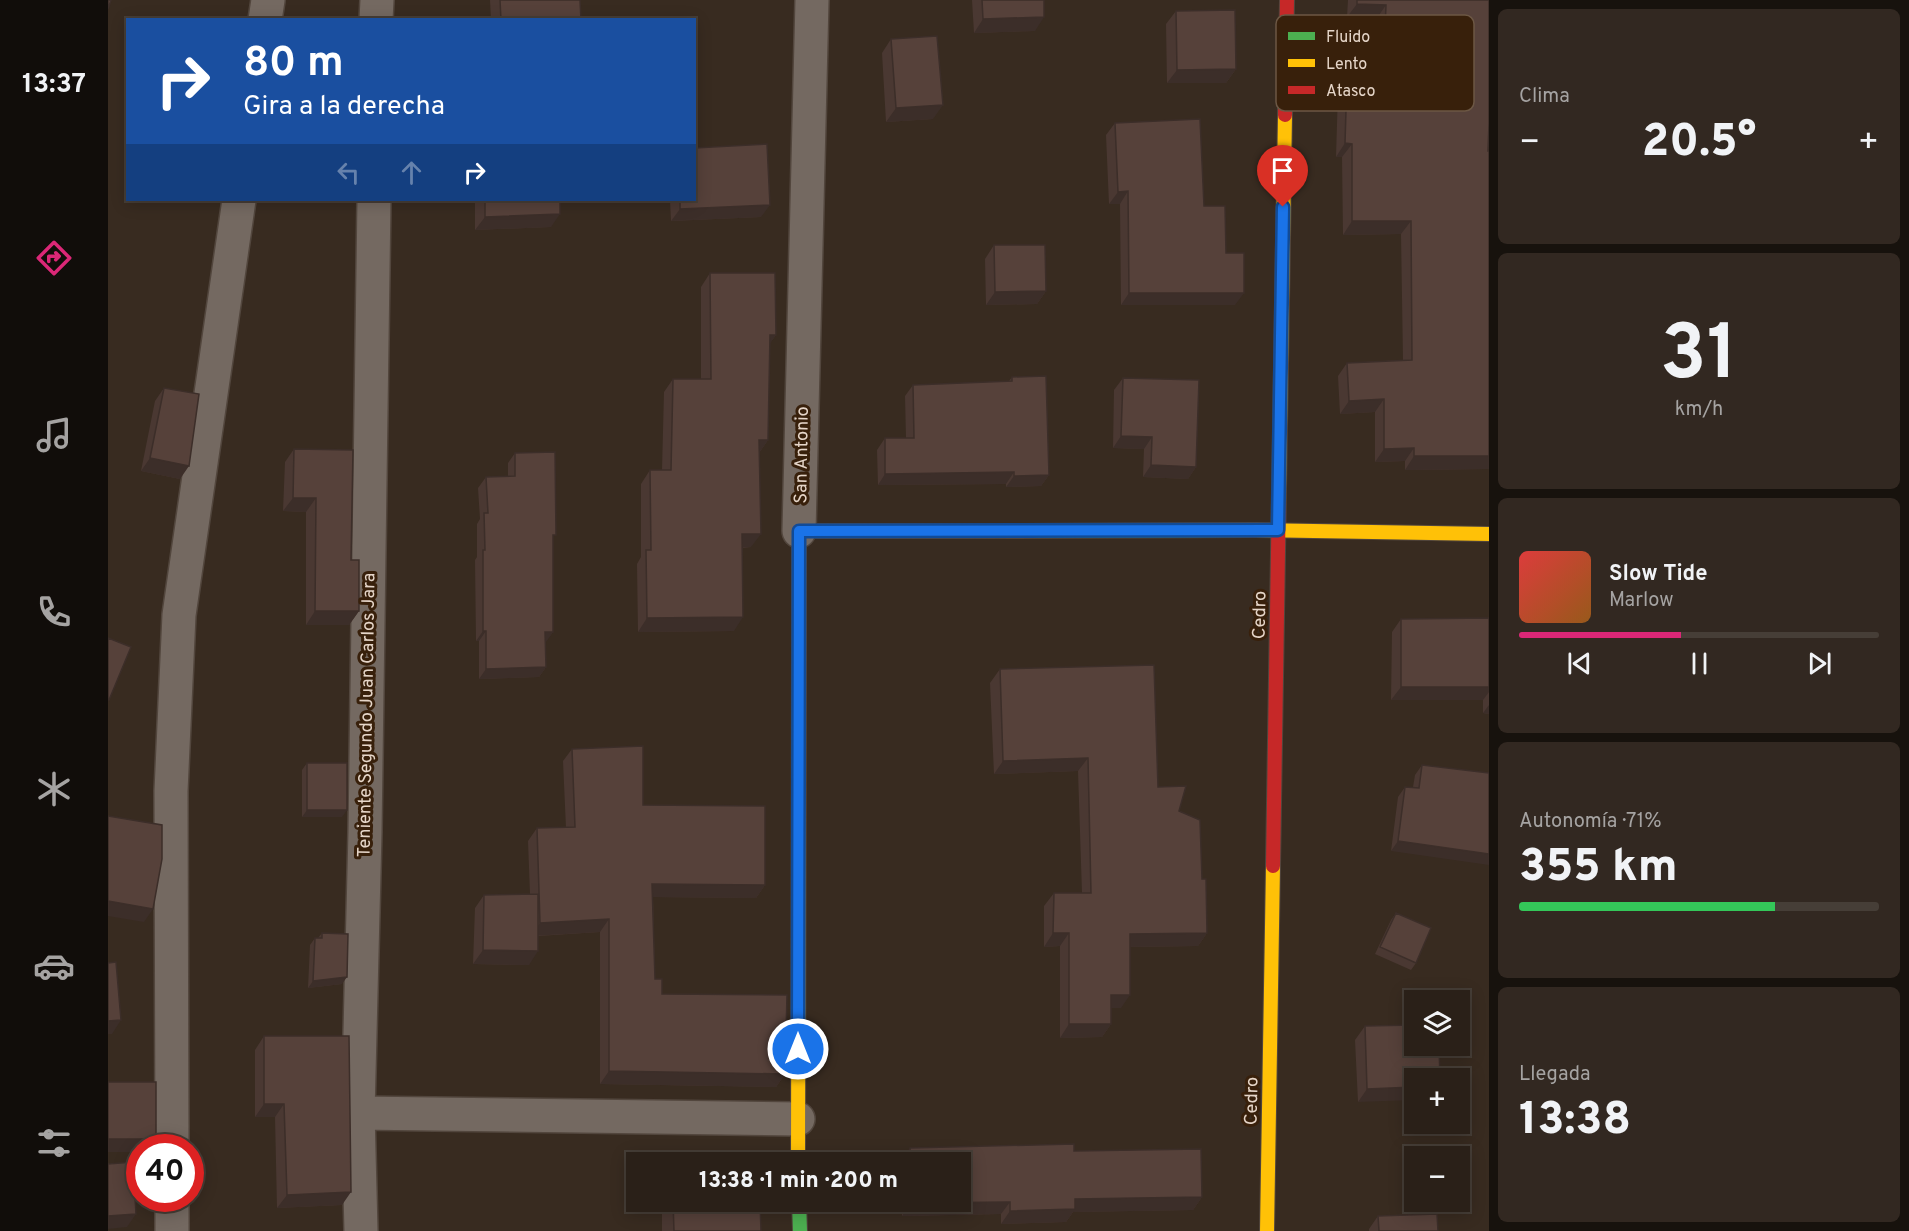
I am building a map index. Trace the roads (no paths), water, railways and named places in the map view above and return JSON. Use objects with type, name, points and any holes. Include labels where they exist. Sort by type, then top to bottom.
[{"type":"street","points":[[266,18],[268,0]]},
{"type":"street","points":[[376,18],[377,0]]},
{"type":"street","name":"San Antonio","points":[[798,1152],[799,531],[812,0]]},
{"type":"street","name":"Cedro","points":[[1287,0],[1287,15]]},
{"type":"street","name":"Cedro","points":[[1267,1231],[1285,111]]},
{"type":"street","points":[[172,1134],[171,791],[180,615],[240,201]]},
{"type":"street","name":"Teniente Segundo Juan Carlos Jara","points":[[361,1231],[358,1113],[365,832],[374,201]]},
{"type":"street","points":[[799,531],[1278,530],[1489,534]]},
{"type":"street","points":[[358,1113],[798,1119]]},
{"type":"street","points":[[172,1212],[172,1231]]},
{"type":"street","points":[[799,1212],[800,1231]]}]
